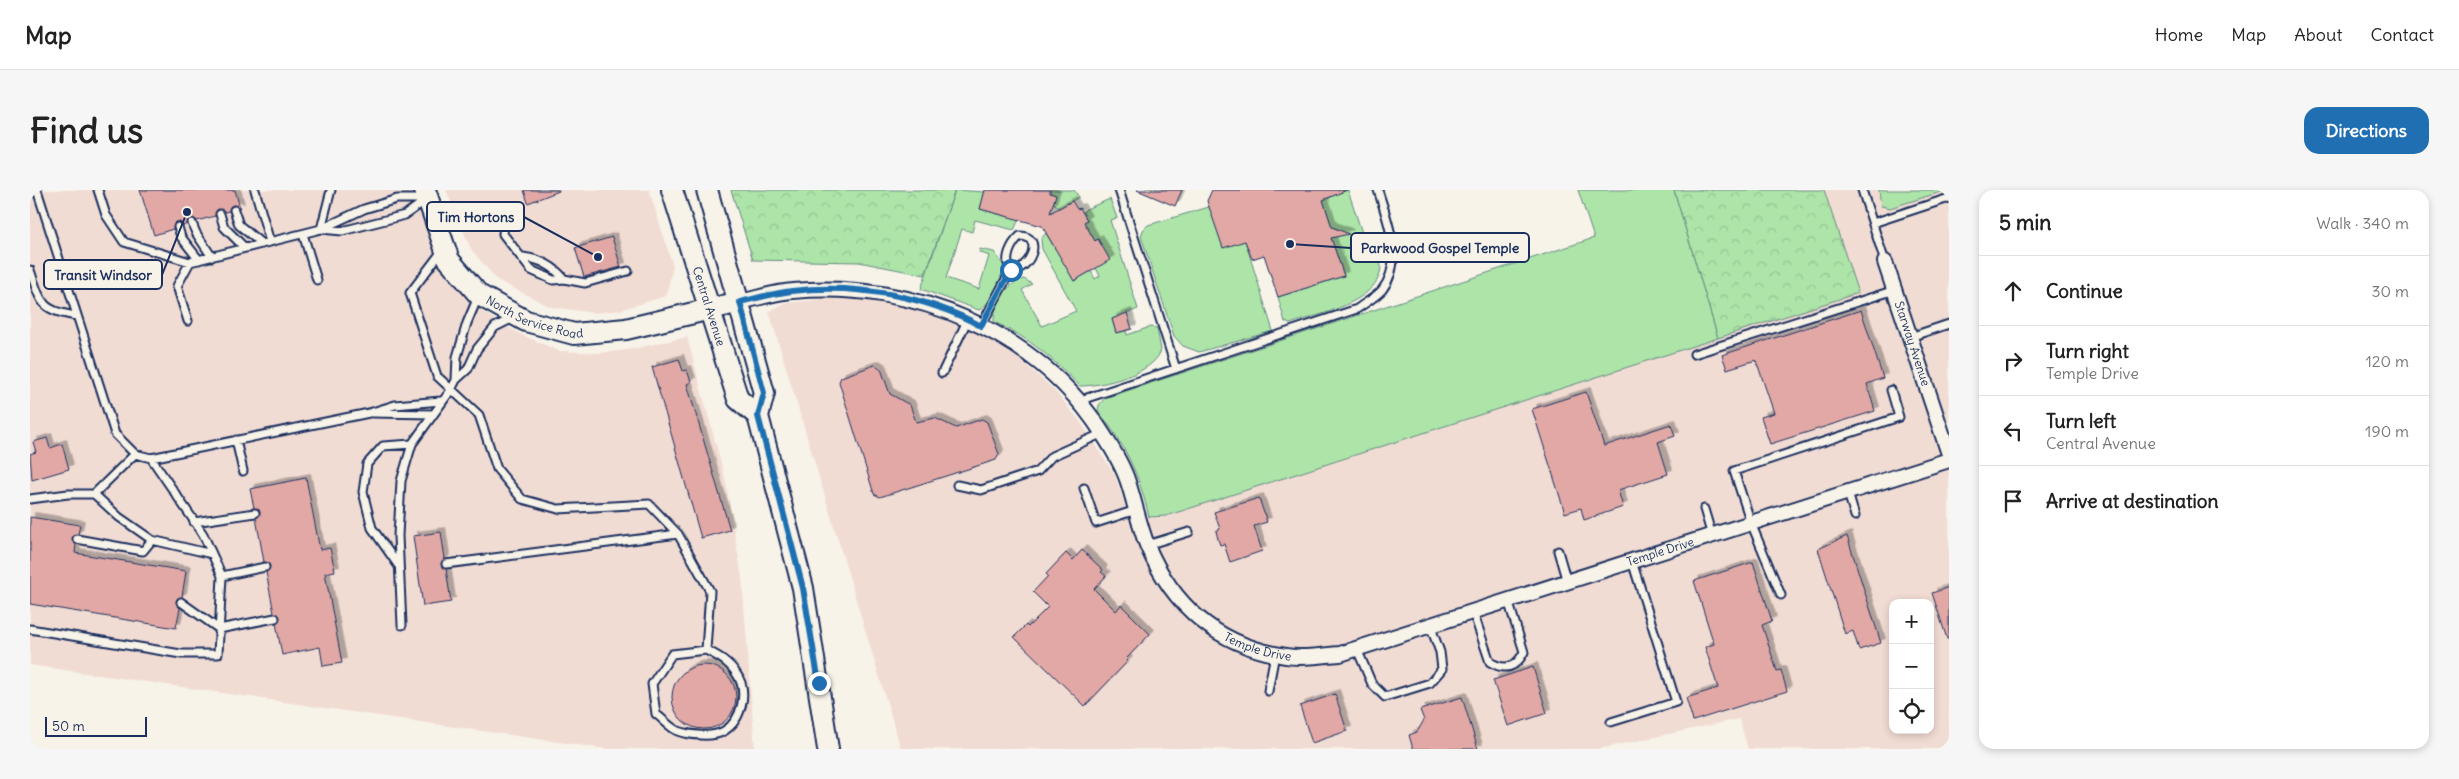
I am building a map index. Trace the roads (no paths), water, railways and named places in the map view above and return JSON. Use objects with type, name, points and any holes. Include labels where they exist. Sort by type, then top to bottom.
[{"type":"street","name":"Central Avenue","points":[[672,190],[738,399],[758,416]]},
{"type":"street","points":[[707,190],[764,393],[758,416],[803,588],[828,749]]},
{"type":"street","name":"North Service Road","points":[[426,194],[448,260],[479,295],[526,320],[574,334],[626,329],[710,310]]},
{"type":"street","name":"Starway Avenue","points":[[1885,262],[1949,454]]},
{"type":"street","name":"Temple Drive","points":[[710,310],[792,291],[848,290],[895,296],[941,308],[968,319],[1010,342],[1047,368],[1078,401],[1103,433],[1128,479],[1147,545],[1168,586],[1204,624],[1244,646],[1288,656],[1340,654],[1357,649],[1949,460]]},
{"type":"lane","points":[[37,190],[115,434],[135,454],[151,458],[369,413],[395,405],[441,401]]},
{"type":"lane","points":[[98,190],[106,216],[124,242],[190,262],[321,229],[364,208],[396,199],[426,194]]},
{"type":"lane","points":[[255,190],[270,242]]},
{"type":"lane","points":[[321,229],[331,190]]},
{"type":"lane","points":[[1120,190],[1176,369]]},
{"type":"lane","points":[[1078,401],[1357,309],[1382,290],[1393,264],[1392,234],[1378,190]]},
{"type":"lane","points":[[1862,190],[1885,262]]},
{"type":"lane","points":[[321,229],[342,231],[405,215],[426,194]]},
{"type":"lane","points":[[1872,223],[1949,198]]},
{"type":"lane","points":[[234,210],[239,225],[262,244]]},
{"type":"lane","points":[[220,214],[224,227],[245,248]]},
{"type":"lane","points":[[512,217],[504,223],[503,234],[531,270],[553,280],[564,279],[585,283],[628,271]]},
{"type":"lane","points":[[192,223],[196,233],[212,257]]},
{"type":"lane","points":[[178,227],[181,237],[199,260]]},
{"type":"lane","points":[[303,234],[317,280]]},
{"type":"lane","points":[[1020,236],[1027,236],[1032,240],[1034,246],[1032,252],[1023,268],[1018,271],[1011,270],[1007,264],[1007,258],[1016,240],[1020,236]]},
{"type":"lane","points":[[444,249],[410,293],[437,376],[479,416],[497,469],[522,499],[558,509],[649,504],[678,534],[710,591],[706,650]]},
{"type":"lane","points":[[522,257],[534,258],[556,269],[564,279]]},
{"type":"lane","points":[[188,321],[177,286],[190,262]]},
{"type":"lane","points":[[30,270],[40,300],[56,314],[78,316]]},
{"type":"lane","points":[[981,326],[1011,270]]},
{"type":"lane","points":[[1694,354],[1895,290]]},
{"type":"lane","points":[[456,380],[457,357],[467,323],[479,295]]},
{"type":"lane","points":[[402,625],[398,536],[401,481],[412,444],[441,401],[451,390],[456,380],[468,369],[477,349],[494,327],[517,316]]},
{"type":"lane","points":[[942,373],[968,319]]},
{"type":"lane","points":[[1910,337],[1949,324]]},
{"type":"lane","points":[[1781,595],[1751,523],[1734,471],[1899,417],[1891,390]]},
{"type":"lane","points":[[369,413],[433,414]]},
{"type":"lane","points":[[957,485],[981,490],[1038,471],[1052,456],[1103,433]]},
{"type":"lane","points":[[236,440],[243,471]]},
{"type":"lane","points":[[399,566],[372,528],[363,492],[367,464],[383,446],[412,444]]},
{"type":"lane","points":[[94,494],[135,454]]},
{"type":"lane","points":[[30,628],[181,654],[218,654],[222,576],[203,534],[151,458]]},
{"type":"lane","points":[[1084,488],[1096,523],[1136,510]]},
{"type":"lane","points":[[1848,492],[1855,516]]},
{"type":"lane","points":[[30,499],[68,494],[94,494],[119,517],[152,540],[212,554]]},
{"type":"lane","points":[[1704,509],[1712,536]]},
{"type":"lane","points":[[194,522],[255,513]]},
{"type":"lane","points":[[1147,545],[1189,532]]},
{"type":"lane","points":[[446,564],[678,534]]},
{"type":"lane","points":[[77,540],[143,551],[152,540]]},
{"type":"lane","points":[[1558,551],[1567,582]]},
{"type":"lane","points":[[1611,722],[1676,702],[1632,561]]},
{"type":"lane","points":[[222,576],[265,567]]},
{"type":"lane","points":[[1473,612],[1490,662],[1500,668],[1510,667],[1519,661],[1524,652],[1508,600]]},
{"type":"lane","points":[[181,602],[219,629],[275,618]]},
{"type":"lane","points":[[1357,649],[1372,684],[1385,697],[1430,684],[1442,670],[1440,652],[1430,625]]},
{"type":"lane","points":[[706,650],[722,658],[737,674],[742,694],[740,714],[723,732],[705,735],[677,730],[656,714],[652,684],[672,654],[706,650]]},
{"type":"lane","points":[[1268,691],[1274,654]]},
{"type":"place","name":"Transit Windsor","points":[[187,212]]},
{"type":"place","name":"Parkwood Gospel Temple","points":[[1290,244]]},
{"type":"place","name":"Tim Hortons","points":[[598,257]]}]
